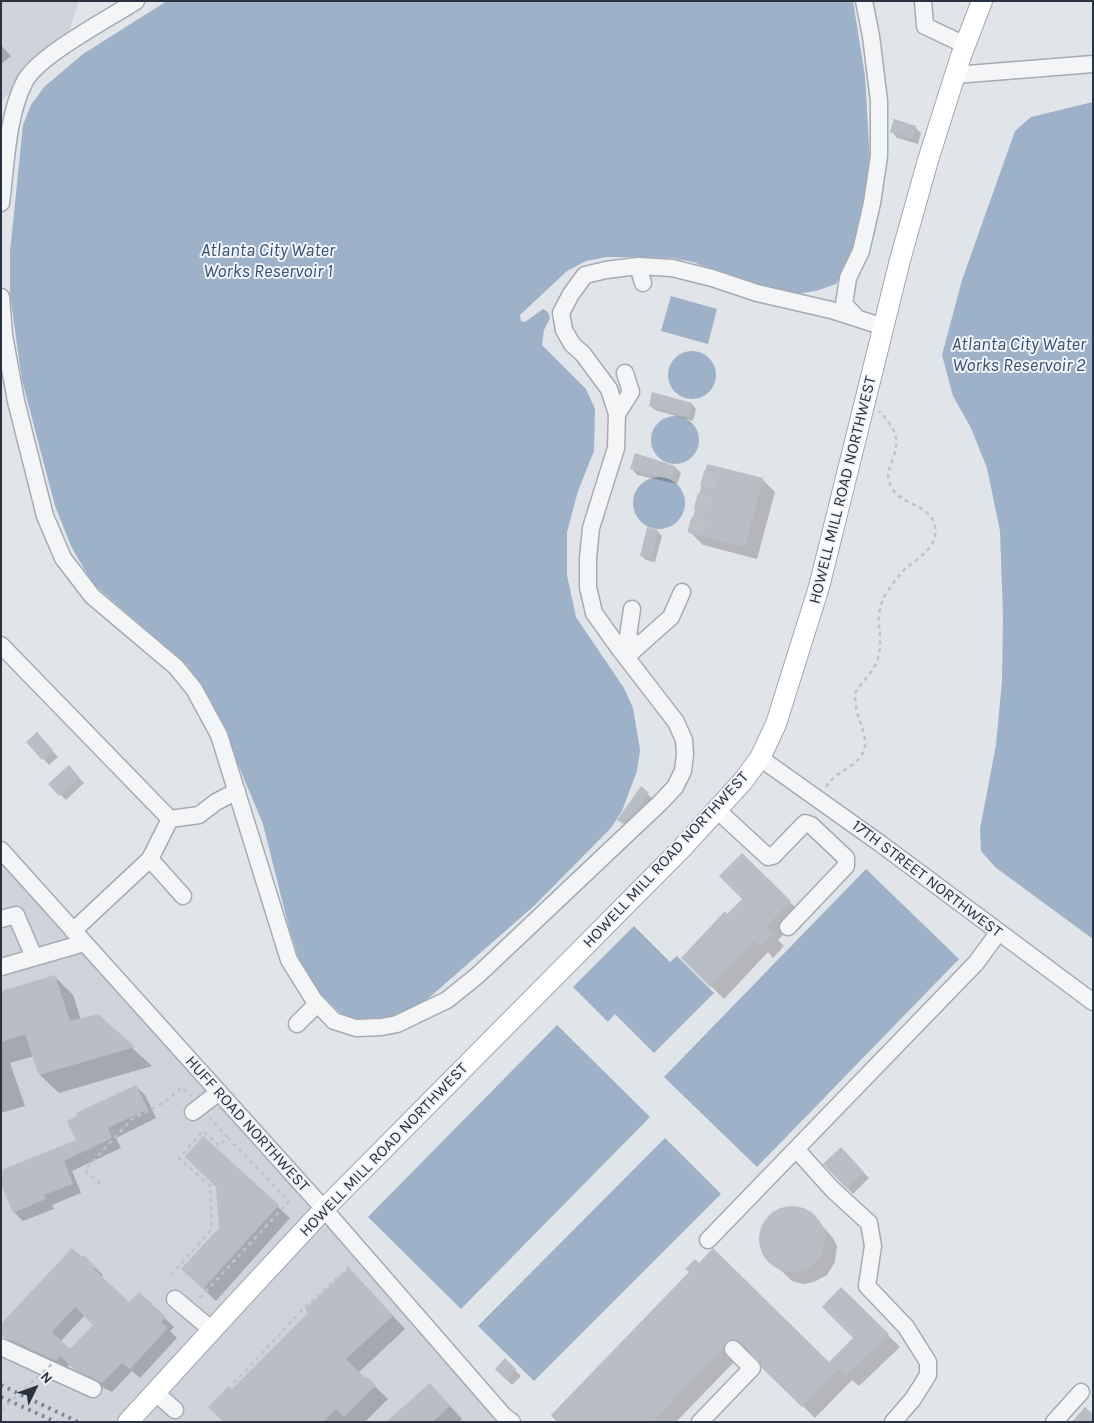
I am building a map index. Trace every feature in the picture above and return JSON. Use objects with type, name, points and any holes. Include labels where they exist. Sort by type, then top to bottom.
[{"type":"main road","name":"HOWELL MILL ROAD NORTHWEST","points":[[128,1422],[324,1209],[676,854],[743,781],[760,758],[776,724],[819,587],[884,326],[928,160],[965,45],[982,1]]},
{"type":"street","points":[[1,203],[15,108],[26,80],[40,63],[136,1]]},
{"type":"street","points":[[859,319],[844,304],[848,278],[861,251],[872,203],[879,156],[879,101],[871,36],[864,1]]},
{"type":"street","points":[[923,1],[925,26],[965,45]]},
{"type":"street","points":[[955,75],[1093,64]]},
{"type":"street","points":[[638,266],[643,283]]},
{"type":"street","points":[[1,297],[4,335],[18,410],[46,516],[63,558],[92,596],[176,667],[194,689],[219,735],[289,960],[317,1004],[334,1021],[356,1028],[382,1027],[397,1024],[447,1000],[478,975],[676,787],[683,771],[684,740],[676,722],[661,693],[631,652],[594,613],[588,587],[591,528],[616,448],[617,414],[609,389],[583,354],[572,344],[564,330],[561,313],[571,294],[585,275],[638,266],[680,270],[757,293],[831,310],[884,326]]},
{"type":"street","points":[[617,414],[631,392],[625,373]]},
{"type":"street","points":[[631,652],[671,617],[682,592]]},
{"type":"street","points":[[631,652],[628,636],[632,609]]},
{"type":"street","points":[[1,645],[170,820]]},
{"type":"street","name":"17TH STREET NORTHWEST","points":[[760,758],[818,798],[1093,1002]]},
{"type":"street","points":[[170,820],[199,815],[216,802],[237,790]]},
{"type":"street","points":[[716,810],[768,857],[773,856],[805,823],[811,825],[846,858],[846,866],[788,927]]},
{"type":"street","points":[[1,967],[34,957],[78,937],[150,860],[170,820]]},
{"type":"street","name":"HUFF ROAD NORTHWEST","points":[[1,850],[324,1209],[350,1253],[504,1416],[512,1422]]},
{"type":"street","points":[[150,860],[183,896]]},
{"type":"street","points":[[1,918],[16,915],[34,957]]},
{"type":"street","points":[[708,1240],[976,963],[998,933]]},
{"type":"street","points":[[297,1024],[317,1004]]},
{"type":"street","points":[[202,1110],[219,1092]]},
{"type":"street","points":[[796,1149],[832,1189],[869,1223],[873,1246],[867,1286],[906,1328],[928,1362],[928,1375],[913,1399],[893,1422]]},
{"type":"street","points":[[175,1300],[212,1330]]},
{"type":"street","points":[[1,1347],[93,1389]]},
{"type":"street","points":[[700,1422],[752,1368],[733,1349]]},
{"type":"street","points":[[1054,1422],[1081,1392]]},
{"type":"street","points":[[153,1396],[175,1410]]},
{"type":"path","points":[[818,798],[840,771],[862,755],[866,745],[865,735],[857,710],[855,693],[877,660],[880,645],[878,615],[885,595],[894,581],[932,544],[935,532],[934,523],[927,512],[898,495],[890,485],[888,470],[894,456],[898,437],[890,422],[866,398]]},
{"type":"path","points":[[100,1184],[85,1170],[132,1119],[165,1102],[182,1087],[207,1116],[289,1200],[296,1201]]},
{"type":"path","points":[[171,1275],[212,1229],[210,1186],[179,1158],[203,1131],[220,1146],[227,1137]]},
{"type":"path","points":[[200,1298],[289,1200]]},
{"type":"path","points":[[234,1383],[306,1306],[350,1253]]},
{"type":"path","points":[[1,1410],[54,1362]]},
{"type":"shaded area","points":[[1,1],[79,1],[69,31],[1,101]]},
{"type":"shaded area","points":[[1,851],[508,1422],[1,1422]]},
{"type":"water","name":"Atlanta City Water Works Reservoir 1","points":[[167,1],[853,1],[865,76],[870,162],[856,246],[836,284],[816,291],[795,294],[753,285],[693,262],[672,258],[607,257],[586,261],[567,271],[520,315],[521,321],[525,322],[543,309],[548,312],[550,318],[544,330],[542,345],[586,389],[595,409],[594,451],[578,491],[567,532],[567,575],[576,617],[624,688],[633,708],[640,750],[637,771],[622,811],[610,829],[535,905],[406,1018],[364,1024],[344,1017],[314,987],[302,969],[289,928],[263,824],[211,700],[187,665],[92,583],[71,546],[55,506],[22,380],[10,295],[10,252],[23,125],[31,105],[44,87],[83,54]]},
{"type":"water","name":"Atlanta City Water Works Reservoir 2","points":[[1093,102],[1093,939],[995,867],[981,851],[980,829],[996,745],[1002,681],[1003,617],[1000,531],[987,468],[971,428],[953,396],[942,355],[962,280],[1015,131],[1031,117]]},
{"type":"water","points":[[671,296],[717,309],[708,344],[661,331]]},
{"type":"water","points":[[692,351],[701,353],[709,358],[714,366],[716,375],[714,384],[709,392],[701,397],[692,399],[683,397],[675,392],[670,384],[668,375],[670,366],[675,358],[683,353]]},
{"type":"water","points":[[675,416],[684,418],[692,423],[697,431],[699,440],[697,449],[692,457],[684,462],[675,464],[666,462],[658,457],[653,449],[651,440],[653,431],[658,423],[666,418]]},
{"type":"water","points":[[659,477],[669,479],[677,485],[683,493],[685,503],[683,513],[677,521],[669,527],[659,529],[649,527],[641,521],[635,513],[633,503],[635,493],[641,485],[649,479]]},
{"type":"water","points":[[866,869],[959,959],[757,1167],[664,1077]]},
{"type":"water","points":[[634,926],[670,962],[677,956],[714,993],[654,1053],[615,1014],[608,1022],[573,987]]},
{"type":"water","points":[[557,1025],[650,1117],[461,1309],[368,1217]]},
{"type":"water","points":[[665,1138],[721,1194],[534,1381],[478,1326]]},
{"type":"building","points":[[894,119],[916,126],[912,139],[890,132]]},
{"type":"building","points":[[652,392],[692,403],[689,417],[649,406]]},
{"type":"building","points":[[635,453],[675,466],[672,479],[630,469]]},
{"type":"building","points":[[707,464],[763,478],[745,547],[689,533]]},
{"type":"building","points":[[647,527],[658,530],[651,558],[640,556]]},
{"type":"building","points":[[37,732],[53,750],[42,760],[26,742]]},
{"type":"building","points":[[69,765],[79,777],[59,796],[48,784]]},
{"type":"building","points":[[641,786],[649,793],[623,824],[617,820]]},
{"type":"building","points":[[742,853],[791,901],[766,927],[773,933],[760,947],[754,941],[710,987],[681,958],[725,911],[727,914],[742,899],[719,876]]},
{"type":"building","points":[[55,975],[70,1021],[98,1014],[135,1047],[39,1075],[25,1034],[1,1042],[1,991]]},
{"type":"building","points":[[136,1085],[148,1109],[108,1128],[112,1138],[64,1161],[73,1184],[44,1195],[46,1199],[13,1213],[1,1184],[1,1170],[76,1140],[67,1121],[77,1116],[76,1113]]},
{"type":"building","points":[[203,1136],[279,1205],[203,1289],[181,1269],[219,1228],[216,1187],[185,1157]]},
{"type":"building","points":[[841,1147],[864,1172],[847,1189],[823,1164]]},
{"type":"building","points":[[792,1206],[804,1209],[815,1216],[822,1227],[825,1239],[822,1251],[815,1262],[804,1269],[792,1272],[780,1269],[769,1262],[762,1251],[759,1239],[762,1227],[769,1216],[780,1209]]},
{"type":"building","points":[[72,1248],[82,1257],[84,1255],[95,1266],[93,1268],[129,1302],[139,1292],[166,1317],[161,1322],[168,1328],[130,1369],[122,1363],[102,1383],[75,1370],[60,1356],[56,1361],[6,1338],[1,1334],[1,1324]],"holes":[[[75,1307],[93,1325],[70,1349],[52,1332]]]},
{"type":"building","points":[[713,1248],[829,1362],[853,1338],[822,1307],[841,1287],[889,1334],[846,1376],[839,1369],[802,1407],[762,1368],[759,1361],[740,1342],[731,1339],[726,1342],[723,1349],[652,1422],[557,1422],[551,1415],[689,1272],[685,1269],[695,1259],[699,1263]]},
{"type":"building","points":[[349,1268],[393,1316],[346,1359],[366,1379],[367,1377],[376,1385],[344,1417],[336,1409],[323,1422],[223,1422],[208,1407],[229,1386],[232,1389],[308,1313],[305,1309]]},
{"type":"building","points":[[505,1358],[516,1369],[506,1380],[495,1369]]},
{"type":"building","points":[[430,1383],[450,1406],[433,1422],[386,1422]]},
{"type":"building","points":[[1085,1407],[1093,1414],[1093,1422],[1072,1422]]},
{"type":"tunnel","points":[[695,534],[714,465]]},
{"type":"railway","points":[[1,1385],[78,1422]]},
{"type":"railway","points":[[1,1397],[56,1422]]}]
